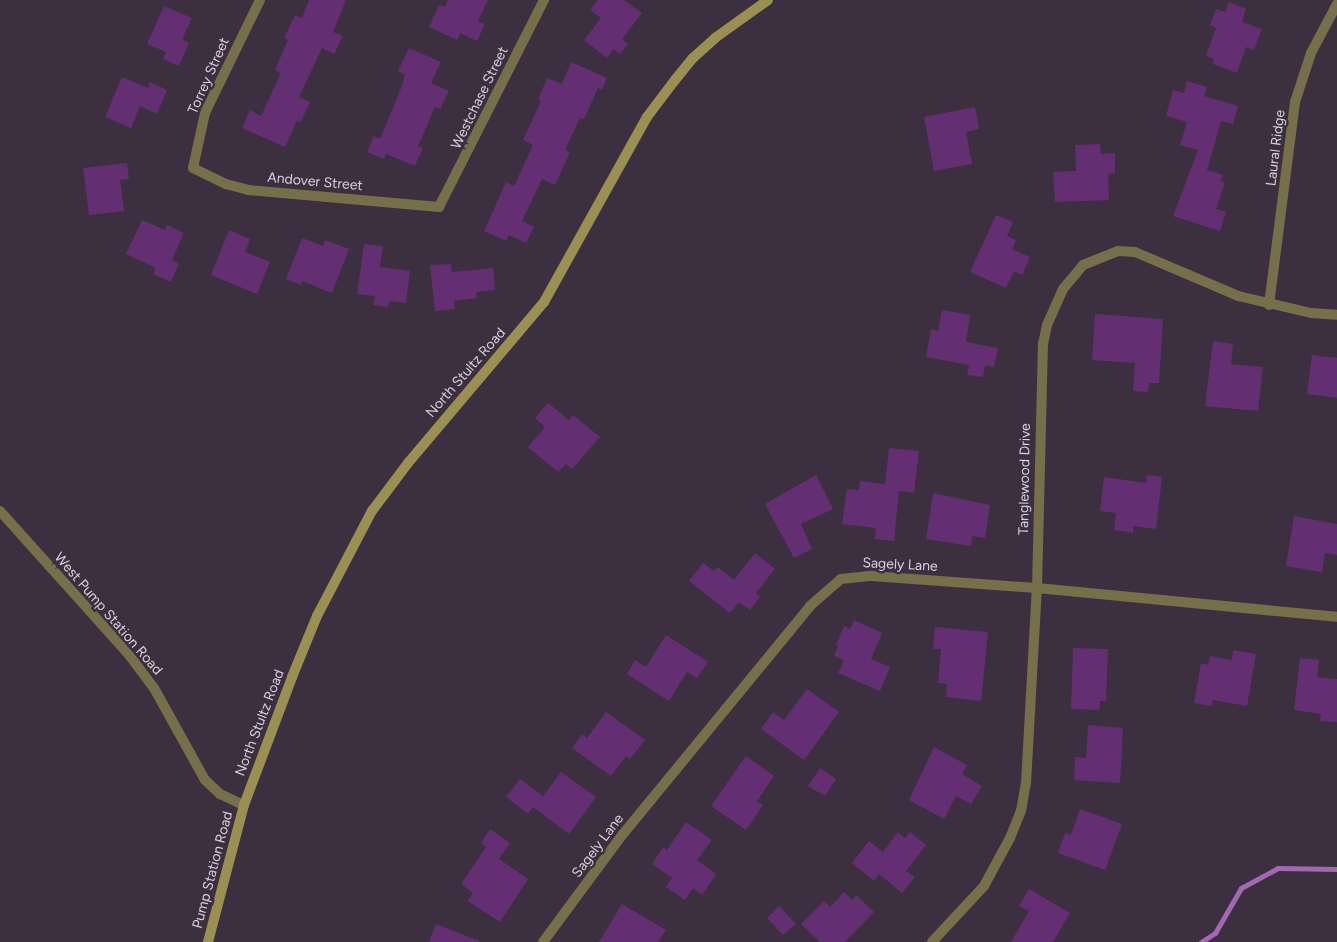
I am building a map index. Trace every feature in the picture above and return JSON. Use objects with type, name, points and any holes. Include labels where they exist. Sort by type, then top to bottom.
[{"type":"street","name":"Torrey Street","points":[[193,168],[205,113],[260,0]]},
{"type":"street","name":"Westchase Street","points":[[439,207],[544,0]]},
{"type":"street","name":"North Stultz Road","points":[[244,805],[316,616],[372,511],[408,463],[544,302],[647,117],[675,80],[693,58],[716,38],[768,0]]},
{"type":"street","name":"Laural Ridge","points":[[1269,304],[1295,102],[1311,53],[1337,4]]},
{"type":"street","name":"Andover Street","points":[[193,168],[226,184],[248,190],[439,207]]},
{"type":"street","name":"Tanglewood Drive","points":[[932,942],[984,886],[1010,838],[1021,811],[1026,783],[1037,588],[1043,344],[1054,308],[1072,276],[1099,256],[1118,250],[1135,252],[1238,296],[1269,304],[1337,315]]},
{"type":"street","name":"West Pump Station Road","points":[[0,511],[130,656],[154,688],[205,780],[220,794],[244,805]]},
{"type":"street","name":"Sagely Lane","points":[[542,942],[623,834],[819,594],[841,578],[872,576],[1037,588],[1337,617]]},
{"type":"street","name":"Pump Station Road","points":[[208,942],[244,805]]},
{"type":"building","points":[[309,0],[346,0],[333,32],[343,36],[334,54],[322,48],[299,97],[310,102],[301,122],[297,121],[285,147],[242,128],[250,110],[261,116],[281,73],[275,70],[288,40],[284,38],[295,15],[302,18]]},
{"type":"building","points":[[448,0],[488,0],[478,21],[485,24],[477,41],[460,33],[457,40],[429,27],[439,5],[445,7]]},
{"type":"building","points":[[598,0],[624,0],[642,13],[622,39],[628,44],[620,54],[613,49],[607,58],[584,40],[601,18],[590,10]]},
{"type":"building","points":[[1229,2],[1246,9],[1242,22],[1262,29],[1254,50],[1246,47],[1237,73],[1213,64],[1214,59],[1206,56],[1216,28],[1210,25],[1216,9],[1225,12]]},
{"type":"building","points":[[164,6],[192,18],[182,40],[189,43],[179,66],[163,59],[166,52],[147,44]]},
{"type":"building","points":[[409,48],[441,62],[431,83],[449,91],[440,109],[435,107],[418,146],[423,148],[415,166],[386,154],[384,159],[367,152],[374,136],[380,139],[400,91],[405,75],[398,71]]},
{"type":"building","points":[[571,62],[607,78],[602,90],[598,88],[584,119],[580,118],[565,150],[570,152],[555,185],[542,179],[522,221],[534,227],[526,243],[509,235],[506,241],[484,231],[506,182],[514,186],[533,145],[523,140],[541,101],[538,100],[547,78],[562,84]]},
{"type":"building","points":[[122,77],[148,88],[150,82],[167,90],[157,114],[140,106],[131,128],[105,117]]},
{"type":"building","points":[[1187,81],[1207,87],[1204,96],[1238,106],[1233,124],[1221,121],[1207,170],[1223,175],[1220,181],[1225,183],[1216,209],[1226,212],[1220,231],[1173,216],[1198,150],[1180,145],[1187,122],[1166,116],[1173,90],[1184,93]]},
{"type":"building","points":[[975,107],[979,129],[966,132],[972,164],[934,171],[924,117]]},
{"type":"building","points":[[1100,144],[1101,154],[1115,153],[1115,173],[1108,174],[1109,200],[1055,202],[1053,172],[1076,171],[1075,145]]},
{"type":"building","points":[[127,163],[129,179],[120,180],[124,211],[89,215],[83,168]]},
{"type":"building","points":[[996,215],[1013,222],[1007,236],[1016,240],[1012,249],[1030,257],[1022,275],[1014,271],[1006,288],[970,272]]},
{"type":"building","points":[[142,220],[165,230],[167,225],[184,233],[172,260],[179,264],[171,282],[153,274],[156,268],[126,254]]},
{"type":"building","points":[[229,230],[250,239],[245,252],[270,262],[257,294],[211,275]]},
{"type":"building","points":[[302,238],[323,246],[325,240],[349,249],[332,293],[302,281],[301,285],[286,279]]},
{"type":"building","points":[[364,244],[383,246],[380,267],[410,271],[406,303],[389,301],[388,307],[373,305],[375,296],[357,294]]},
{"type":"building","points":[[451,264],[452,272],[493,268],[495,290],[476,292],[477,298],[454,301],[455,309],[435,311],[430,265]]},
{"type":"building","points":[[942,310],[970,315],[966,342],[998,348],[994,367],[985,365],[983,377],[967,375],[969,365],[926,357],[931,329],[938,331]]},
{"type":"building","points":[[1095,314],[1163,319],[1159,383],[1149,383],[1148,392],[1133,391],[1135,363],[1092,360]]},
{"type":"building","points":[[1213,341],[1233,344],[1231,364],[1263,367],[1258,411],[1205,406]]},
{"type":"building","points":[[1312,355],[1337,358],[1337,398],[1307,394]]},
{"type":"building","points":[[548,403],[569,420],[573,415],[600,437],[572,469],[566,464],[558,472],[528,447],[545,427],[535,418]]},
{"type":"building","points":[[889,448],[919,451],[914,493],[899,491],[894,541],[875,539],[876,528],[842,524],[847,489],[859,490],[860,481],[885,484]]},
{"type":"building","points":[[816,475],[833,509],[801,524],[812,549],[794,558],[765,504]]},
{"type":"building","points":[[1147,475],[1162,477],[1156,529],[1133,526],[1133,533],[1114,530],[1116,513],[1100,511],[1104,477],[1146,483]]},
{"type":"building","points":[[933,493],[990,505],[985,538],[972,536],[971,546],[926,539]]},
{"type":"building","points":[[1294,516],[1337,524],[1337,555],[1325,553],[1322,572],[1286,566]]},
{"type":"building","points":[[755,553],[775,569],[756,593],[760,597],[750,610],[739,602],[730,613],[689,581],[703,563],[714,571],[718,567],[734,580]]},
{"type":"building","points":[[854,620],[882,633],[871,659],[890,667],[880,691],[838,673],[844,660],[834,656],[838,646],[836,645],[844,626],[850,629]]},
{"type":"building","points":[[935,627],[988,632],[981,701],[946,697],[947,684],[938,683],[941,649],[933,649]]},
{"type":"building","points":[[666,635],[708,662],[697,678],[687,672],[669,701],[627,674],[635,660],[646,667]]},
{"type":"building","points":[[1073,648],[1108,649],[1106,701],[1100,701],[1099,710],[1071,709]]},
{"type":"building","points":[[1233,650],[1256,654],[1247,706],[1213,700],[1212,706],[1194,703],[1201,663],[1208,665],[1210,656],[1232,660]]},
{"type":"building","points":[[1300,658],[1319,660],[1317,677],[1337,679],[1337,722],[1320,721],[1321,714],[1294,710]]},
{"type":"building","points":[[807,689],[839,712],[804,760],[761,729],[773,712],[784,720]]},
{"type":"building","points":[[606,712],[645,740],[630,759],[626,756],[611,776],[572,748],[582,734],[587,738]]},
{"type":"building","points":[[1088,725],[1123,728],[1120,783],[1074,780],[1075,757],[1086,758]]},
{"type":"building","points":[[934,747],[967,765],[962,774],[982,786],[971,804],[956,796],[944,819],[909,800]]},
{"type":"building","points":[[746,756],[774,776],[757,801],[763,805],[746,830],[711,806]]},
{"type":"building","points":[[820,768],[836,779],[825,796],[808,786]]},
{"type":"building","points":[[561,772],[596,797],[569,834],[533,807],[528,814],[506,797],[520,779],[543,796]]},
{"type":"building","points":[[1080,809],[1122,824],[1105,870],[1058,853],[1065,833],[1071,835]]},
{"type":"building","points":[[686,822],[712,840],[697,860],[716,874],[702,895],[693,888],[685,900],[666,887],[672,878],[652,864],[663,847],[667,850]]},
{"type":"building","points":[[490,829],[510,843],[499,859],[528,879],[500,922],[468,901],[473,893],[461,884],[486,847],[481,843]]},
{"type":"building","points":[[898,832],[905,838],[910,832],[926,845],[906,871],[915,877],[902,893],[879,874],[874,881],[852,863],[869,841],[883,852]]},
{"type":"building","points":[[1029,889],[1070,913],[1053,942],[1011,942],[1029,911],[1019,906]]},
{"type":"building","points":[[844,892],[852,900],[856,895],[874,912],[845,942],[820,942],[801,924],[824,901],[830,907]]},
{"type":"building","points":[[622,904],[666,930],[658,942],[599,942]]},
{"type":"building","points":[[779,906],[796,924],[783,935],[767,918]]},
{"type":"building","points":[[436,924],[479,941],[429,942]]},
{"type":"waterway","points":[[1201,942],[1215,933],[1241,888],[1278,868],[1337,869]]}]
